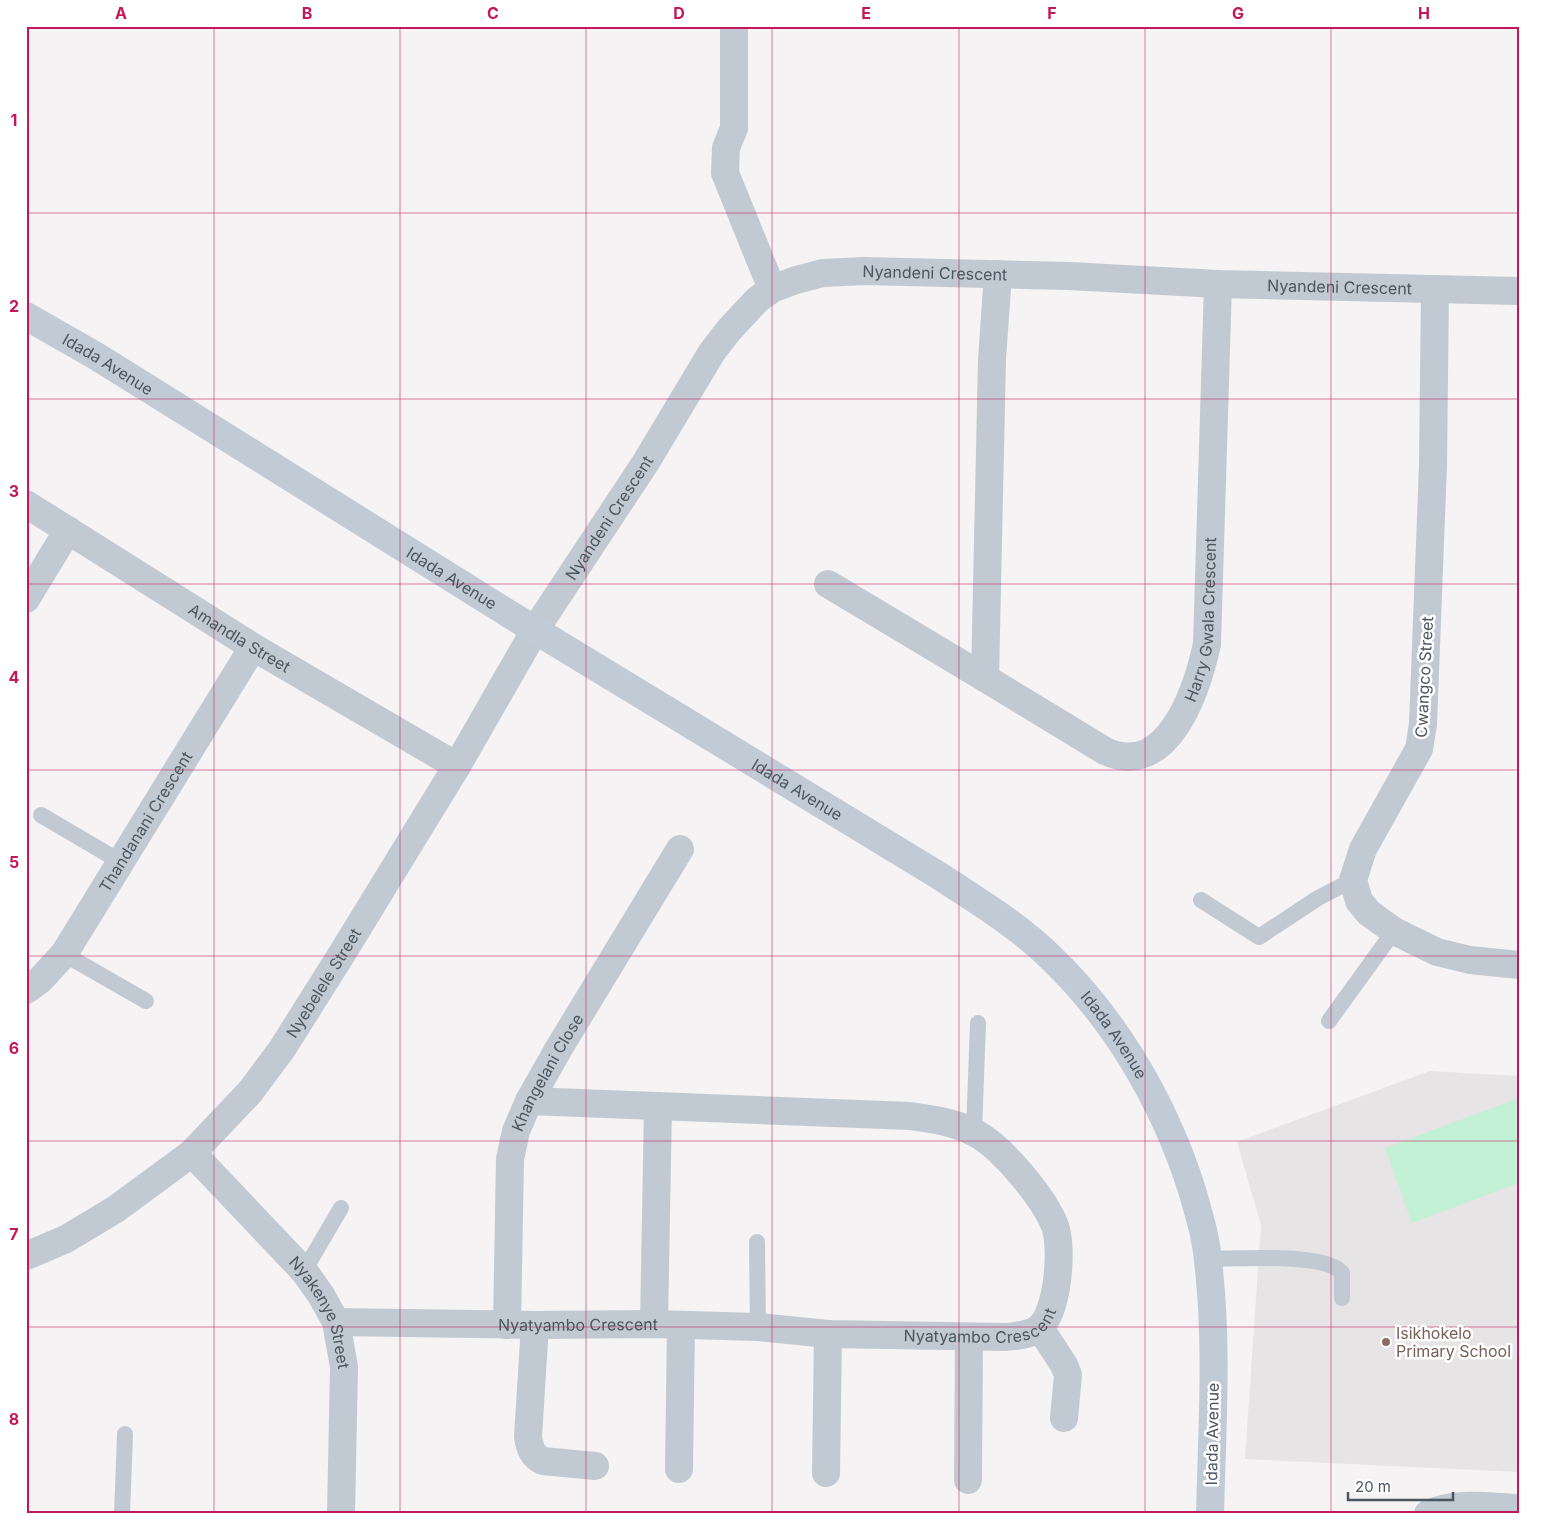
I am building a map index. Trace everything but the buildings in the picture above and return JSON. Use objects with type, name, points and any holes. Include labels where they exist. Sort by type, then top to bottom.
[{"type":"street","points":[[734,26],[734,128],[726,148],[725,173],[772,289]]},
{"type":"street","name":"Nyandeni Crescent","points":[[535,630],[646,462],[712,352],[756,300],[772,289],[796,280],[823,273],[864,271],[998,274],[1218,284],[1519,291]]},
{"type":"street","points":[[985,678],[992,359],[998,274]]},
{"type":"street","name":"Harry Gwala Crescent","points":[[828,584],[1114,756],[1139,756],[1152,751],[1167,738],[1197,685],[1207,644],[1218,284]]},
{"type":"street","name":"Cwangco Street","points":[[1353,880],[1363,848],[1419,749],[1423,724],[1433,465],[1435,289]]},
{"type":"street","name":"Idada Avenue","points":[[26,316],[104,362],[535,630],[938,875],[989,908],[1044,951],[1069,976],[1112,1028],[1139,1069],[1163,1113],[1183,1161],[1198,1209],[1208,1259],[1214,1332],[1210,1514]]},
{"type":"street","name":"Amandla Street","points":[[26,504],[253,647],[457,766]]},
{"type":"street","points":[[26,599],[68,530]]},
{"type":"street","name":"Nyebelele Street","points":[[26,1256],[66,1239],[116,1209],[192,1153],[250,1092],[282,1049],[457,766],[535,630]]},
{"type":"street","name":"Thandanani Crescent","points":[[26,990],[40,980],[64,954],[253,647]]},
{"type":"street","name":"Khangelani Close","points":[[507,1325],[510,1159],[516,1132],[529,1101],[559,1048],[680,849]]},
{"type":"street","points":[[1353,880],[1359,901],[1369,913],[1394,931],[1437,952],[1470,960],[1519,966]]},
{"type":"street","name":"Nyatyambo Crescent","points":[[336,1322],[758,1327],[828,1334],[1006,1337],[1032,1332],[1040,1328],[1046,1319],[1055,1288],[1059,1256],[1058,1240],[1054,1225],[1037,1196],[1013,1164],[993,1145],[974,1132],[934,1119],[910,1116],[529,1101]]},
{"type":"street","points":[[658,1106],[668,1325],[679,1469]]},
{"type":"street","name":"Nyakenye Street","points":[[192,1153],[304,1271],[336,1322],[344,1367],[340,1514]]},
{"type":"street","points":[[535,1325],[528,1437],[533,1453],[536,1458],[543,1461],[595,1466]]},
{"type":"street","points":[[1040,1328],[1064,1365],[1068,1375],[1064,1418]]},
{"type":"street","points":[[826,1473],[828,1334]]},
{"type":"street","points":[[968,1480],[969,1336]]},
{"type":"street","points":[[1428,1514],[1437,1510],[1460,1506],[1519,1508]]},
{"type":"lane","points":[[41,815],[121,862]]},
{"type":"lane","points":[[1201,900],[1259,937],[1318,898],[1353,880]]},
{"type":"lane","points":[[1329,1021],[1394,931]]},
{"type":"lane","points":[[64,954],[146,1001]]},
{"type":"lane","points":[[974,1132],[978,1023]]},
{"type":"lane","points":[[304,1271],[341,1208]]},
{"type":"lane","points":[[757,1242],[758,1327]]},
{"type":"lane","points":[[1208,1259],[1300,1259],[1328,1265],[1342,1273],[1342,1298]]},
{"type":"lane","points":[[122,1514],[125,1434]]},
{"type":"shaded area","name":"Isikhokelo Primary School","points":[[1430,1071],[1519,1076],[1519,1472],[1245,1459],[1261,1225],[1237,1142]]},
{"type":"green space","points":[[1519,1098],[1519,1183],[1412,1223],[1385,1148]]},
{"type":"place","name":"Isikhokelo Primary School","points":[[1386,1342]]}]
